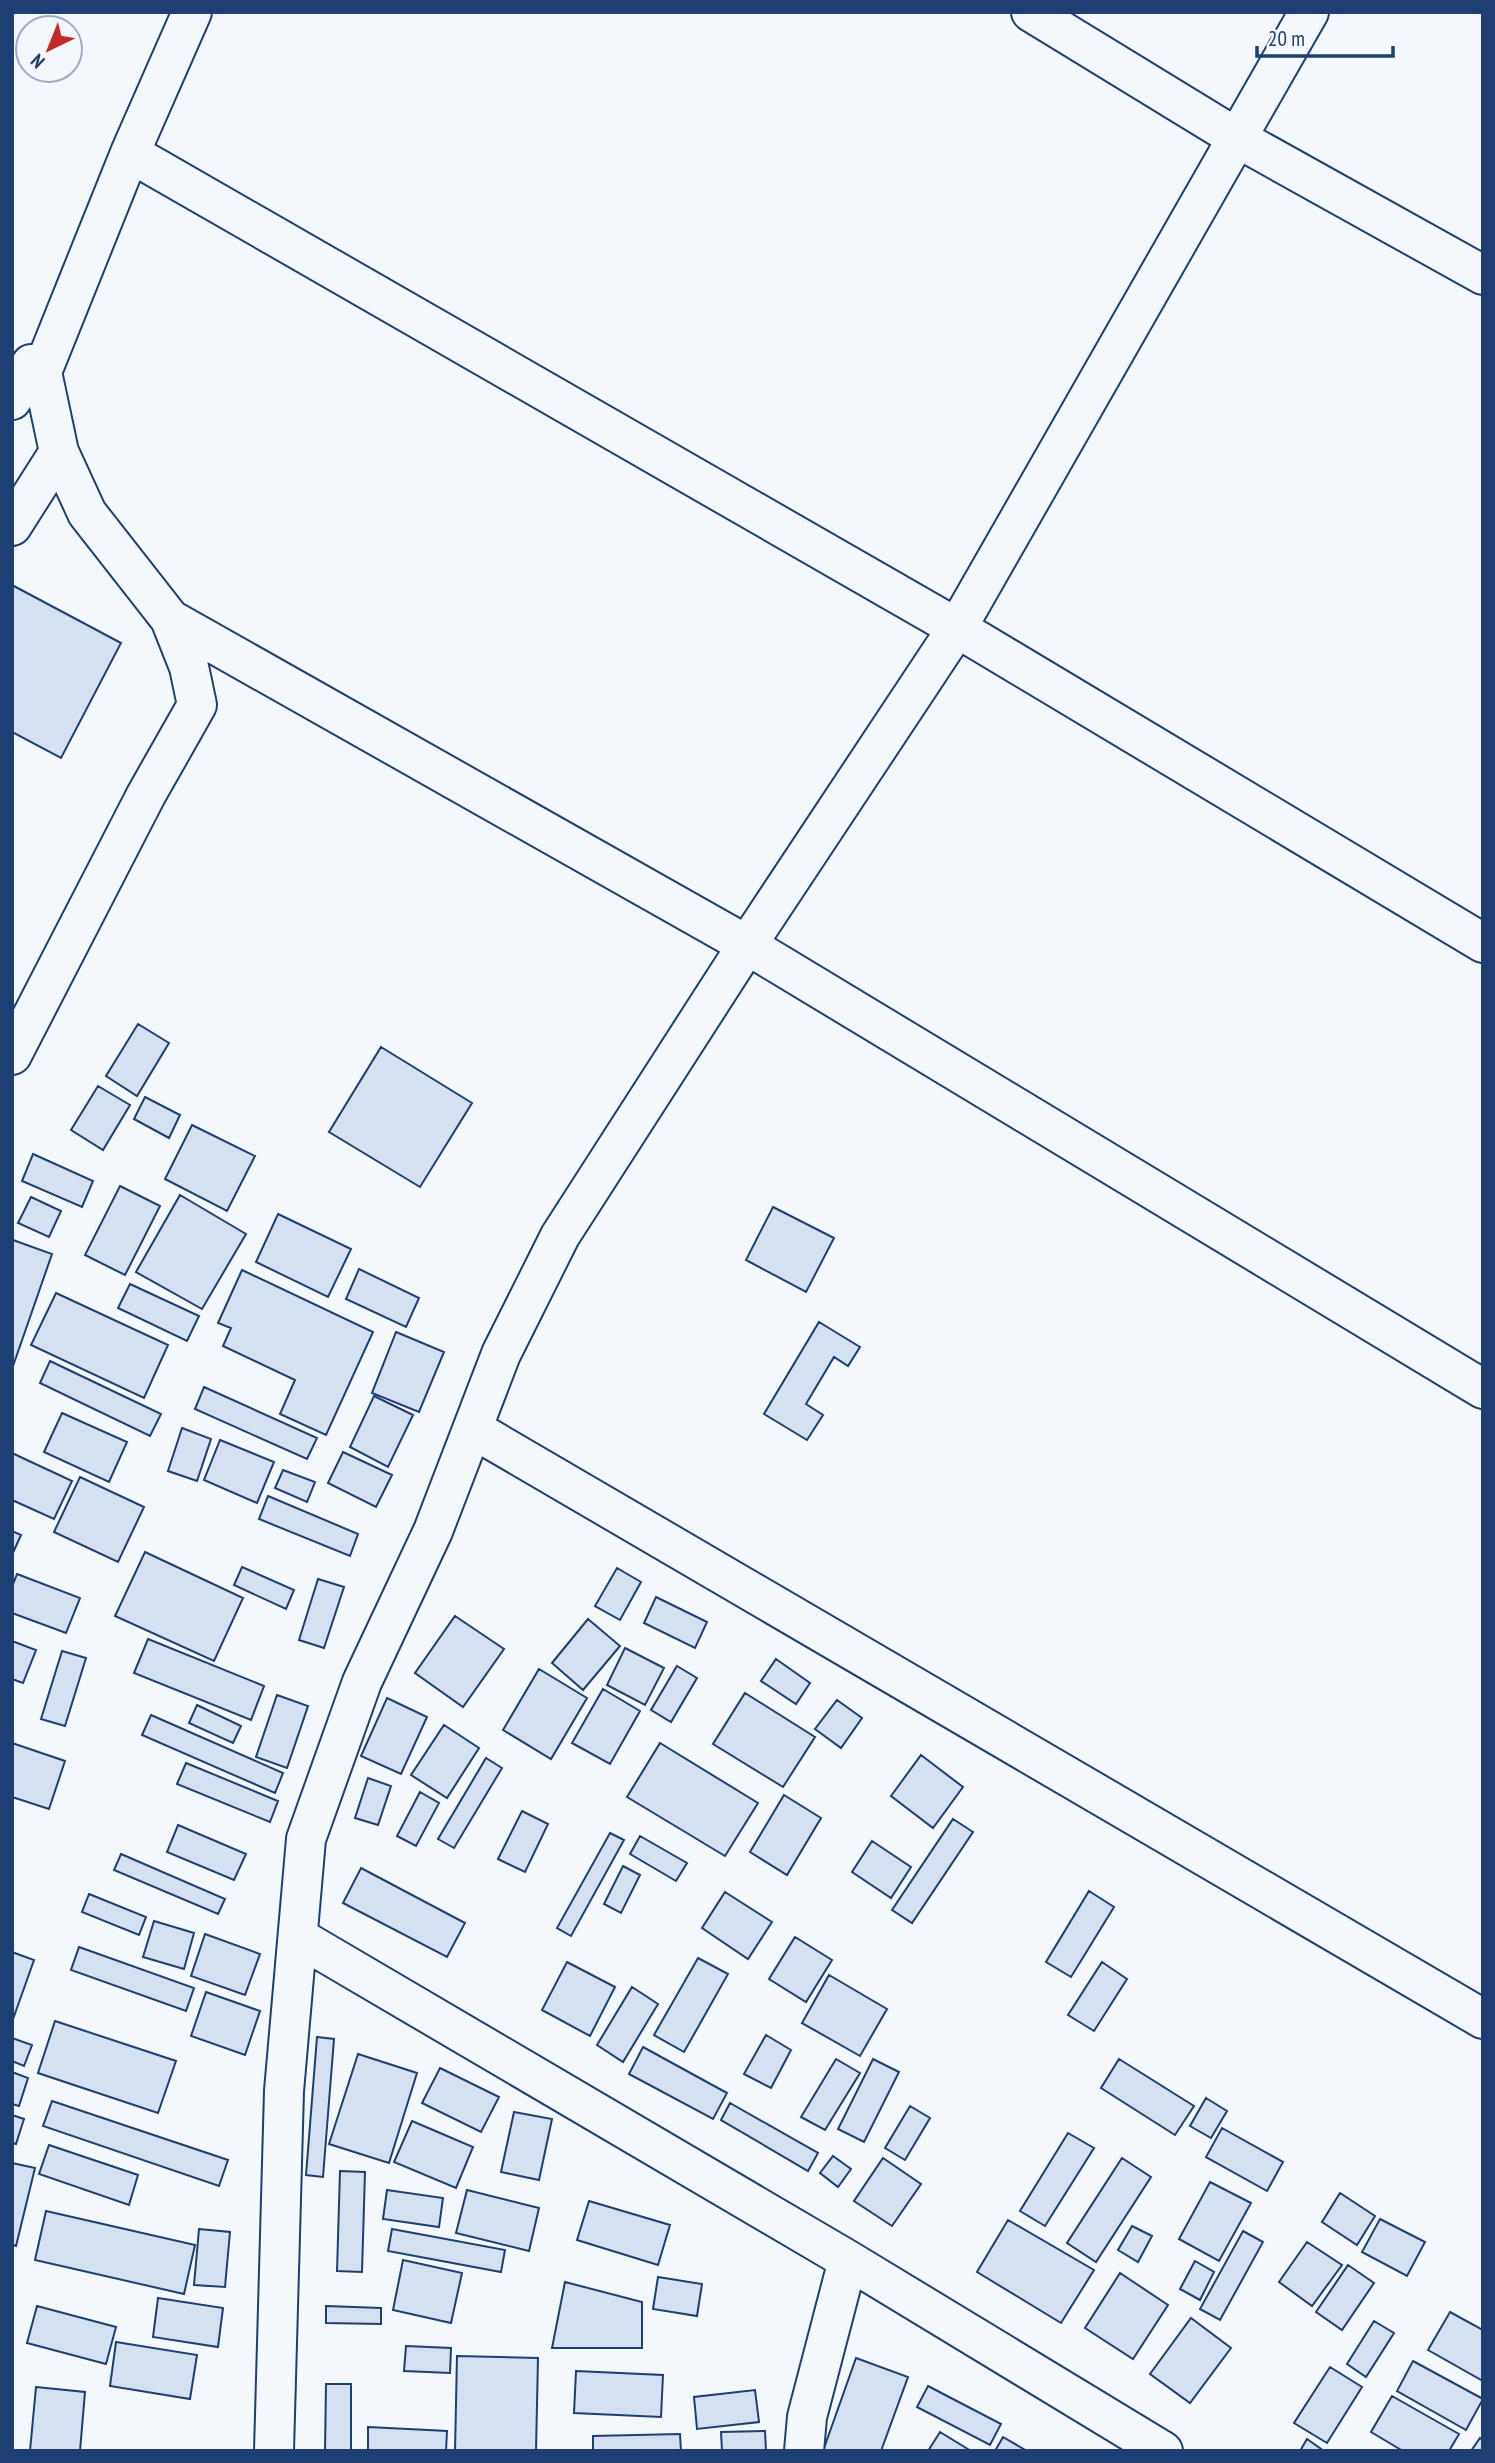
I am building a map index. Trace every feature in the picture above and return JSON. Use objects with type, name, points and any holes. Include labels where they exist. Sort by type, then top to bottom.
[{"type":"street","points":[[12,400],[130,153],[192,12]]},
{"type":"street","points":[[1031,12],[1237,138],[1483,275]]},
{"type":"street","points":[[274,2451],[284,2091],[306,1839],[362,1682],[433,1531],[501,1354],[560,1236],[747,945],[957,628],[1309,12]]},
{"type":"street","points":[[130,153],[957,628],[1483,943]]},
{"type":"street","points":[[12,1055],[146,795],[197,705],[190,667],[170,619],[87,513],[59,452],[29,362]]},
{"type":"street","points":[[12,526],[59,452]]},
{"type":"street","points":[[170,619],[747,945],[1483,1389]]},
{"type":"street","points":[[473,1429],[1483,2019]]},
{"type":"street","points":[[298,1937],[848,2260],[1163,2451]]},
{"type":"street","points":[[804,2451],[807,2417],[848,2260]]},
{"type":"building","points":[[12,585],[121,643],[61,758],[12,732]]},
{"type":"building","points":[[138,1024],[169,1043],[137,1096],[106,1076]]},
{"type":"building","points":[[381,1047],[472,1103],[420,1187],[329,1132]]},
{"type":"building","points":[[98,1086],[130,1105],[103,1150],[71,1130]]},
{"type":"building","points":[[145,1097],[180,1115],[169,1138],[134,1119]]},
{"type":"building","points":[[192,1125],[255,1156],[227,1211],[165,1179]]},
{"type":"building","points":[[33,1154],[93,1181],[82,1207],[22,1181]]},
{"type":"building","points":[[120,1186],[160,1206],[125,1275],[85,1255]]},
{"type":"building","points":[[180,1195],[246,1234],[202,1309],[136,1272]]},
{"type":"building","points":[[31,1197],[61,1211],[49,1237],[18,1223]]},
{"type":"building","points":[[773,1207],[834,1238],[806,1292],[746,1260]]},
{"type":"building","points":[[278,1214],[351,1249],[328,1297],[256,1262]]},
{"type":"building","points":[[12,1240],[52,1254],[12,1369]]},
{"type":"building","points":[[359,1269],[419,1298],[406,1327],[346,1299]]},
{"type":"building","points":[[242,1270],[373,1332],[326,1435],[280,1414],[295,1380],[223,1346],[231,1328],[218,1323]]},
{"type":"building","points":[[130,1284],[199,1316],[187,1341],[118,1308]]},
{"type":"building","points":[[56,1293],[168,1345],[144,1398],[31,1345]]},
{"type":"building","points":[[819,1322],[860,1347],[848,1366],[834,1357],[806,1404],[823,1415],[807,1440],[764,1414]]},
{"type":"building","points":[[396,1332],[444,1352],[419,1412],[372,1393]]},
{"type":"building","points":[[50,1361],[161,1414],[150,1436],[40,1383]]},
{"type":"building","points":[[204,1387],[317,1438],[307,1459],[195,1409]]},
{"type":"building","points":[[374,1396],[413,1415],[388,1467],[350,1447]]},
{"type":"building","points":[[62,1413],[127,1442],[109,1482],[44,1452]]},
{"type":"building","points":[[182,1428],[211,1439],[197,1481],[168,1471]]},
{"type":"building","points":[[220,1440],[274,1462],[257,1503],[204,1480]]},
{"type":"building","points":[[343,1452],[392,1475],[376,1507],[328,1483]]},
{"type":"building","points":[[12,1453],[72,1481],[54,1519],[12,1500]]},
{"type":"building","points":[[283,1470],[315,1482],[307,1502],[275,1488]]},
{"type":"building","points":[[80,1477],[144,1507],[118,1562],[54,1532]]},
{"type":"building","points":[[268,1496],[358,1534],[350,1556],[259,1519]]},
{"type":"building","points":[[12,1531],[21,1535],[12,1555]]},
{"type":"building","points":[[145,1552],[243,1598],[214,1661],[115,1616]]},
{"type":"building","points":[[242,1567],[294,1590],[286,1609],[234,1585]]},
{"type":"building","points":[[617,1568],[641,1582],[620,1620],[595,1606]]},
{"type":"building","points":[[17,1574],[80,1598],[66,1633],[12,1613],[12,1587]]},
{"type":"building","points":[[318,1579],[344,1587],[324,1648],[299,1640]]},
{"type":"building","points":[[656,1597],[707,1622],[695,1648],[644,1623]]},
{"type":"building","points":[[455,1616],[504,1649],[463,1707],[415,1673]]},
{"type":"building","points":[[588,1619],[620,1646],[583,1690],[552,1663]]},
{"type":"building","points":[[148,1639],[264,1686],[251,1720],[134,1673]]},
{"type":"building","points":[[12,1641],[36,1650],[23,1683],[12,1679]]},
{"type":"building","points":[[625,1648],[664,1668],[645,1705],[607,1685]]},
{"type":"building","points":[[62,1651],[86,1658],[65,1726],[41,1719]]},
{"type":"building","points":[[776,1659],[810,1683],[796,1704],[761,1681]]},
{"type":"building","points":[[677,1666],[697,1678],[671,1722],[651,1710]]},
{"type":"building","points":[[539,1669],[587,1698],[551,1759],[503,1730]]},
{"type":"building","points":[[603,1689],[640,1711],[610,1764],[572,1743]]},
{"type":"building","points":[[745,1693],[815,1737],[783,1787],[713,1744]]},
{"type":"building","points":[[277,1695],[308,1706],[287,1768],[256,1757]]},
{"type":"building","points":[[387,1698],[427,1717],[401,1774],[361,1756]]},
{"type":"building","points":[[837,1700],[862,1718],[841,1748],[815,1729]]},
{"type":"building","points":[[197,1705],[241,1726],[233,1743],[189,1723]]},
{"type":"building","points":[[151,1715],[283,1773],[275,1793],[142,1735]]},
{"type":"building","points":[[444,1725],[479,1748],[447,1798],[411,1775]]},
{"type":"building","points":[[12,1743],[65,1761],[49,1809],[12,1797]]},
{"type":"building","points":[[660,1743],[758,1803],[725,1856],[627,1797]]},
{"type":"building","points":[[921,1755],[963,1787],[933,1828],[891,1796]]},
{"type":"building","points":[[486,1758],[502,1768],[454,1848],[438,1839]]},
{"type":"building","points":[[186,1763],[278,1801],[270,1822],[177,1784]]},
{"type":"building","points":[[368,1778],[391,1786],[378,1825],[355,1818]]},
{"type":"building","points":[[420,1792],[439,1803],[416,1846],[397,1836]]},
{"type":"building","points":[[784,1795],[821,1818],[787,1875],[750,1852]]},
{"type":"building","points":[[522,1811],[548,1824],[525,1872],[498,1859]]},
{"type":"building","points":[[953,1819],[973,1832],[912,1923],[892,1910]]},
{"type":"building","points":[[178,1825],[246,1854],[234,1880],[167,1852]]},
{"type":"building","points":[[610,1833],[624,1840],[571,1936],[557,1928]]},
{"type":"building","points":[[640,1836],[687,1863],[676,1881],[630,1854]]},
{"type":"building","points":[[872,1841],[911,1867],[891,1898],[852,1872]]},
{"type":"building","points":[[121,1854],[225,1899],[218,1914],[114,1870]]},
{"type":"building","points":[[623,1866],[640,1875],[621,1913],[604,1904]]},
{"type":"building","points":[[361,1868],[465,1923],[447,1957],[343,1903]]},
{"type":"building","points":[[1089,1891],[1114,1907],[1071,1977],[1046,1962]]},
{"type":"building","points":[[725,1892],[772,1922],[748,1959],[702,1928]]},
{"type":"building","points":[[89,1894],[146,1917],[139,1935],[82,1912]]},
{"type":"building","points":[[154,1921],[194,1933],[184,1969],[143,1957]]},
{"type":"building","points":[[205,1934],[260,1954],[245,1995],[191,1976]]},
{"type":"building","points":[[795,1937],[832,1960],[806,2002],[769,1979]]},
{"type":"building","points":[[79,1947],[194,1988],[186,2011],[71,1970]]},
{"type":"building","points":[[12,1952],[34,1960],[12,2022]]},
{"type":"building","points":[[698,1958],[728,1974],[684,2052],[654,2035]]},
{"type":"building","points":[[567,1962],[615,1987],[590,2036],[542,2010]]},
{"type":"building","points":[[1102,1962],[1127,1979],[1094,2031],[1068,2015]]},
{"type":"building","points":[[829,1975],[887,2009],[860,2056],[802,2023]]},
{"type":"building","points":[[632,1987],[658,2004],[623,2062],[597,2045]]},
{"type":"building","points":[[206,1992],[260,2011],[245,2055],[191,2036]]},
{"type":"building","points":[[55,2021],[176,2061],[158,2113],[38,2073]]},
{"type":"building","points":[[766,2035],[791,2050],[771,2088],[744,2074]]},
{"type":"building","points":[[317,2037],[334,2039],[323,2177],[306,2175]]},
{"type":"building","points":[[12,2038],[32,2045],[24,2066],[12,2061]]},
{"type":"building","points":[[643,2047],[727,2093],[713,2119],[629,2074]]},
{"type":"building","points":[[358,2054],[417,2073],[389,2163],[329,2144]]},
{"type":"building","points":[[836,2059],[860,2073],[825,2130],[801,2117]]},
{"type":"building","points":[[873,2059],[899,2072],[864,2142],[838,2129]]},
{"type":"building","points":[[1119,2059],[1194,2106],[1175,2135],[1101,2088]]},
{"type":"building","points":[[440,2068],[499,2097],[481,2132],[422,2103]]},
{"type":"building","points":[[12,2072],[28,2078],[19,2106],[12,2104]]},
{"type":"building","points":[[1206,2098],[1227,2111],[1211,2138],[1190,2126]]},
{"type":"building","points":[[52,2101],[228,2160],[219,2186],[43,2126]]},
{"type":"building","points":[[730,2103],[818,2153],[808,2171],[721,2120]]},
{"type":"building","points":[[910,2106],[930,2118],[905,2160],[885,2148]]},
{"type":"building","points":[[514,2112],[552,2119],[539,2180],[501,2172]]},
{"type":"building","points":[[12,2115],[24,2119],[16,2144],[12,2143]]},
{"type":"building","points":[[412,2121],[473,2147],[456,2188],[394,2162]]},
{"type":"building","points":[[1222,2128],[1283,2162],[1267,2191],[1206,2157]]},
{"type":"building","points":[[1068,2133],[1094,2148],[1045,2226],[1020,2211]]},
{"type":"building","points":[[49,2145],[138,2175],[129,2205],[39,2174]]},
{"type":"building","points":[[833,2156],[851,2169],[838,2187],[820,2173]]},
{"type":"building","points":[[883,2158],[921,2184],[892,2226],[854,2201]]},
{"type":"building","points":[[1122,2158],[1151,2177],[1096,2262],[1067,2243]]},
{"type":"building","points":[[12,2163],[35,2168],[16,2246],[12,2245]]},
{"type":"building","points":[[340,2171],[365,2172],[362,2272],[337,2271]]},
{"type":"building","points":[[1210,2182],[1251,2203],[1219,2261],[1179,2239]]},
{"type":"building","points":[[387,2190],[443,2198],[439,2227],[383,2219]]},
{"type":"building","points":[[467,2190],[539,2208],[529,2251],[456,2233]]},
{"type":"building","points":[[1340,2193],[1375,2216],[1357,2245],[1322,2222]]},
{"type":"building","points":[[589,2201],[670,2225],[658,2265],[577,2240]]},
{"type":"building","points":[[46,2211],[195,2245],[184,2294],[35,2260]]},
{"type":"building","points":[[1380,2219],[1425,2242],[1407,2276],[1362,2252]]},
{"type":"building","points":[[1008,2220],[1094,2270],[1061,2323],[977,2272]]},
{"type":"building","points":[[1132,2226],[1152,2236],[1138,2262],[1118,2250]]},
{"type":"building","points":[[199,2229],[230,2232],[225,2287],[194,2285]]},
{"type":"building","points":[[392,2229],[505,2250],[501,2272],[388,2251]]},
{"type":"building","points":[[1243,2231],[1263,2242],[1220,2320],[1200,2309]]},
{"type":"building","points":[[1307,2242],[1342,2265],[1312,2306],[1279,2282]]},
{"type":"building","points":[[403,2260],[462,2273],[451,2323],[393,2310]]},
{"type":"building","points":[[1195,2261],[1214,2272],[1200,2300],[1180,2289]]},
{"type":"building","points":[[1348,2265],[1374,2283],[1342,2330],[1316,2312]]},
{"type":"building","points":[[1120,2273],[1168,2305],[1133,2359],[1085,2328]]},
{"type":"building","points":[[658,2277],[702,2284],[697,2316],[653,2309]]},
{"type":"building","points":[[565,2282],[642,2302],[642,2348],[552,2348]]},
{"type":"building","points":[[158,2298],[223,2308],[218,2347],[153,2337]]},
{"type":"building","points":[[37,2306],[116,2327],[106,2364],[27,2343]]},
{"type":"building","points":[[326,2306],[381,2308],[381,2324],[326,2323]]},
{"type":"building","points":[[1450,2312],[1483,2330],[1483,2381],[1428,2350]]},
{"type":"building","points":[[1191,2318],[1231,2348],[1190,2403],[1150,2374]]},
{"type":"building","points":[[1374,2321],[1394,2333],[1366,2377],[1347,2364]]},
{"type":"building","points":[[116,2342],[197,2355],[190,2399],[110,2386]]},
{"type":"building","points":[[406,2346],[451,2348],[450,2373],[404,2371]]},
{"type":"building","points":[[457,2356],[538,2358],[536,2451],[455,2451]]},
{"type":"building","points":[[856,2358],[908,2377],[881,2451],[823,2451]]},
{"type":"building","points":[[1413,2361],[1483,2399],[1466,2430],[1397,2391]]},
{"type":"building","points":[[1330,2367],[1362,2387],[1327,2443],[1294,2423]]},
{"type":"building","points":[[576,2371],[663,2375],[661,2417],[574,2413]]},
{"type":"building","points":[[326,2384],[351,2384],[351,2451],[325,2451]]},
{"type":"building","points":[[928,2386],[1001,2424],[990,2445],[917,2407]]},
{"type":"building","points":[[36,2387],[85,2392],[80,2451],[30,2451]]},
{"type":"building","points":[[755,2390],[759,2422],[697,2429],[694,2397]]},
{"type":"building","points":[[1392,2396],[1459,2434],[1449,2451],[1403,2451],[1371,2432]]},
{"type":"building","points":[[368,2427],[447,2431],[446,2451],[368,2451]]},
{"type":"building","points":[[765,2431],[766,2451],[722,2451],[721,2432]]},
{"type":"building","points":[[940,2432],[971,2451],[928,2451]]},
{"type":"building","points":[[680,2434],[681,2451],[593,2451],[593,2436]]},
{"type":"building","points":[[1003,2437],[1027,2451],[995,2451]]},
{"type":"building","points":[[1480,2438],[1483,2440],[1483,2451],[1471,2451]]},
{"type":"building","points":[[1307,2439],[1324,2451],[1300,2451]]}]
